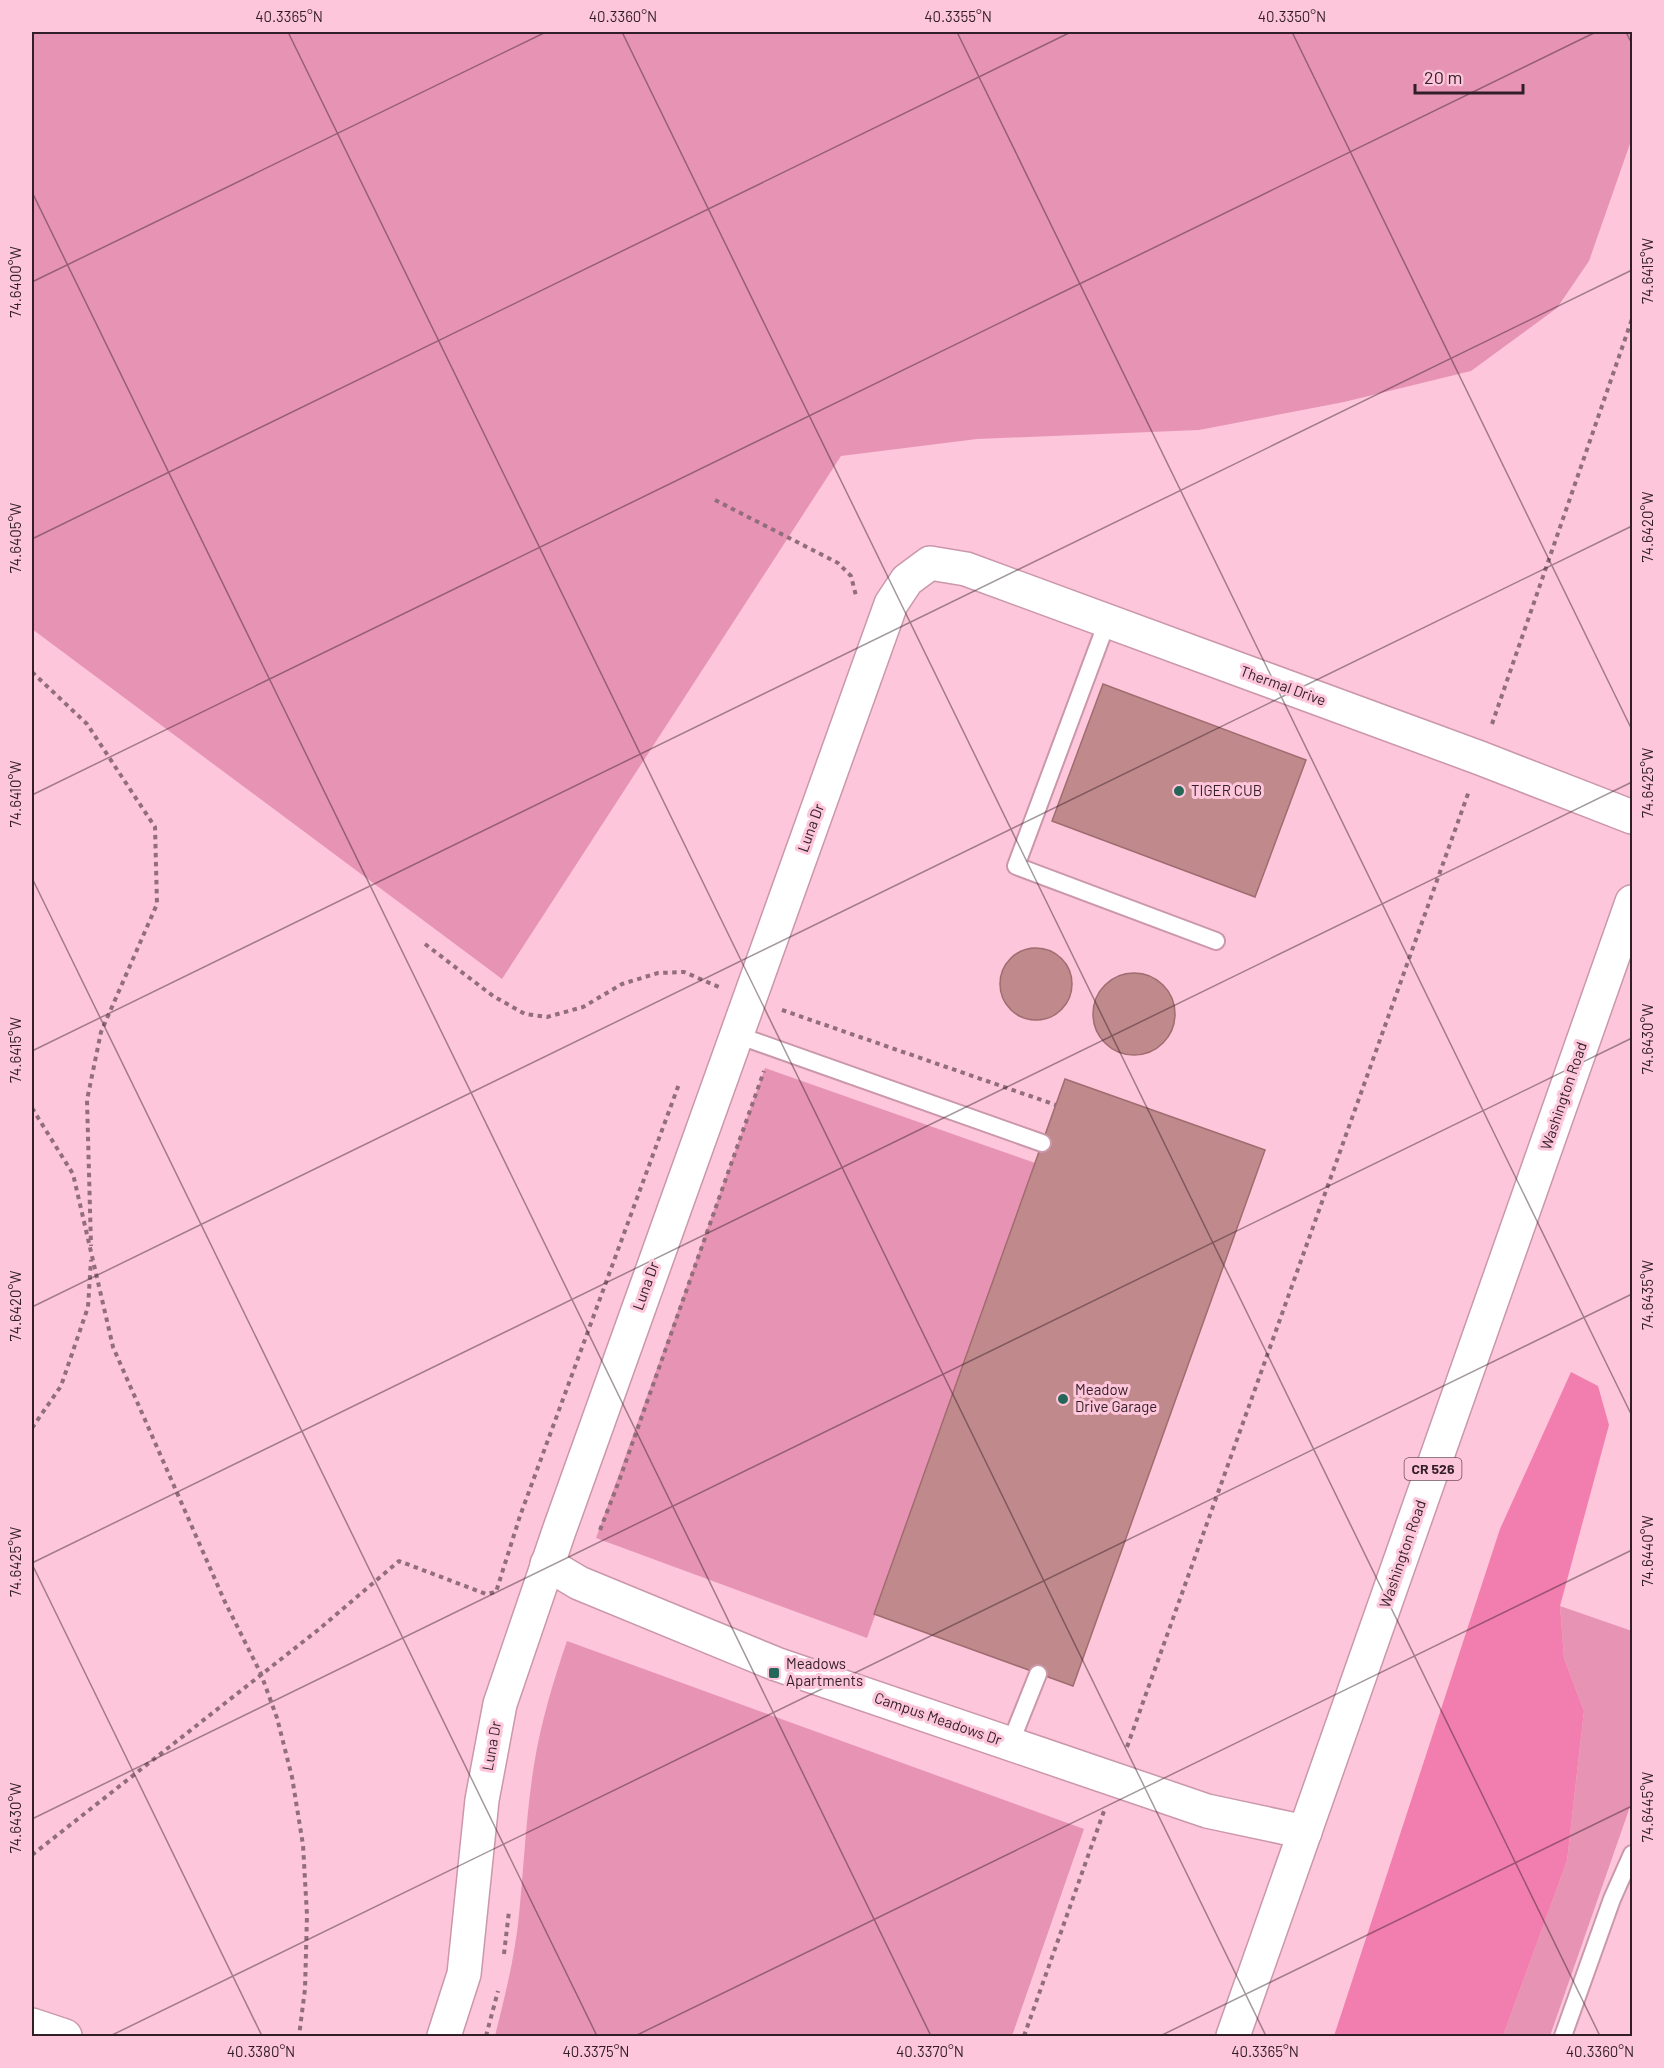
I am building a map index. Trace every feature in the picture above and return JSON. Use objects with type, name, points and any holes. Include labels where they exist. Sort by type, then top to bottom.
[{"type":"street","name":"Thermal Drive","points":[[930,563],[966,569],[1480,758],[1632,818]]},
{"type":"street","name":"Luna Dr","points":[[444,2037],[464,1974],[482,1800],[500,1704],[547,1564],[891,604],[907,579],[930,563]]},
{"type":"street","name":"Washington Road","points":[[1233,2037],[1625,938],[1632,902]]},
{"type":"street","name":"Campus Meadows Dr","points":[[547,1564],[579,1583],[776,1664],[1207,1811],[1305,1832]]},
{"type":"street","points":[[32,2025],[65,2037]]},
{"type":"lane","points":[[1107,622],[1016,866],[1216,941]]},
{"type":"lane","points":[[736,1035],[1042,1143]]},
{"type":"lane","points":[[1010,1744],[1038,1674]]},
{"type":"lane","points":[[1563,2037],[1612,1899],[1632,1854]]},
{"type":"path","points":[[1024,2037],[1480,758],[1632,319]]},
{"type":"path","points":[[715,500],[838,563],[850,576],[857,599]]},
{"type":"path","points":[[32,672],[87,724],[155,827],[157,904],[101,1032],[87,1100],[92,1255],[88,1307],[61,1386],[32,1428]]},
{"type":"path","points":[[714,986],[719,975]]},
{"type":"path","points":[[579,1583],[619,1481],[786,1011]]},
{"type":"path","points":[[32,1855],[318,1630],[399,1561],[486,1594],[496,1592],[520,1516],[682,1074]]},
{"type":"path","points":[[32,1108],[73,1173],[113,1347],[225,1602],[261,1674],[277,1718],[292,1777],[303,1845],[307,1915],[304,1989],[299,2037]]},
{"type":"path","points":[[504,1957],[509,1909]]},
{"type":"path","points":[[486,2037],[499,1987]]},
{"type":"shaded area","points":[[32,32],[1632,32],[1632,138],[1589,261],[1557,308],[1471,371],[1344,402],[1199,430],[977,439],[841,456],[502,979],[32,629]]},
{"type":"shaded area","points":[[765,1068],[1035,1163],[867,1638],[596,1538]]},
{"type":"shaded area","points":[[1571,1372],[1598,1386],[1609,1425],[1560,1606],[1564,1658],[1584,1711],[1567,1861],[1503,2036],[1334,2036],[1500,1529]]},
{"type":"shaded area","points":[[1560,1606],[1632,1631],[1632,1801],[1550,2036],[1503,2036],[1567,1861],[1584,1711],[1564,1658]]},
{"type":"shaded area","points":[[567,1641],[1084,1829],[1012,2036],[495,2036],[517,1930],[534,1765],[548,1702]]},
{"type":"building","name":"TIGER CUB","points":[[1103,684],[1306,760],[1255,897],[1052,821]]},
{"type":"building","points":[[1036,948],[1056,954],[1066,964],[1072,984],[1066,1004],[1056,1014],[1036,1020],[1016,1014],[1006,1004],[1000,984],[1006,964],[1016,954]]},
{"type":"building","points":[[1134,973],[1150,976],[1163,985],[1172,998],[1175,1014],[1172,1030],[1163,1043],[1150,1052],[1134,1055],[1118,1052],[1105,1043],[1096,1030],[1093,1014],[1096,998],[1105,985],[1118,976]]},
{"type":"building","name":"Meadow Drive Garage","points":[[1065,1079],[1265,1150],[1073,1686],[874,1614]]},
{"type":"place","name":"TIGER CUB","points":[[1179,791]]},
{"type":"place","name":"Meadow Drive Garage","points":[[1063,1399]]},
{"type":"place","name":"Meadows Apartments","points":[[774,1673]]}]
